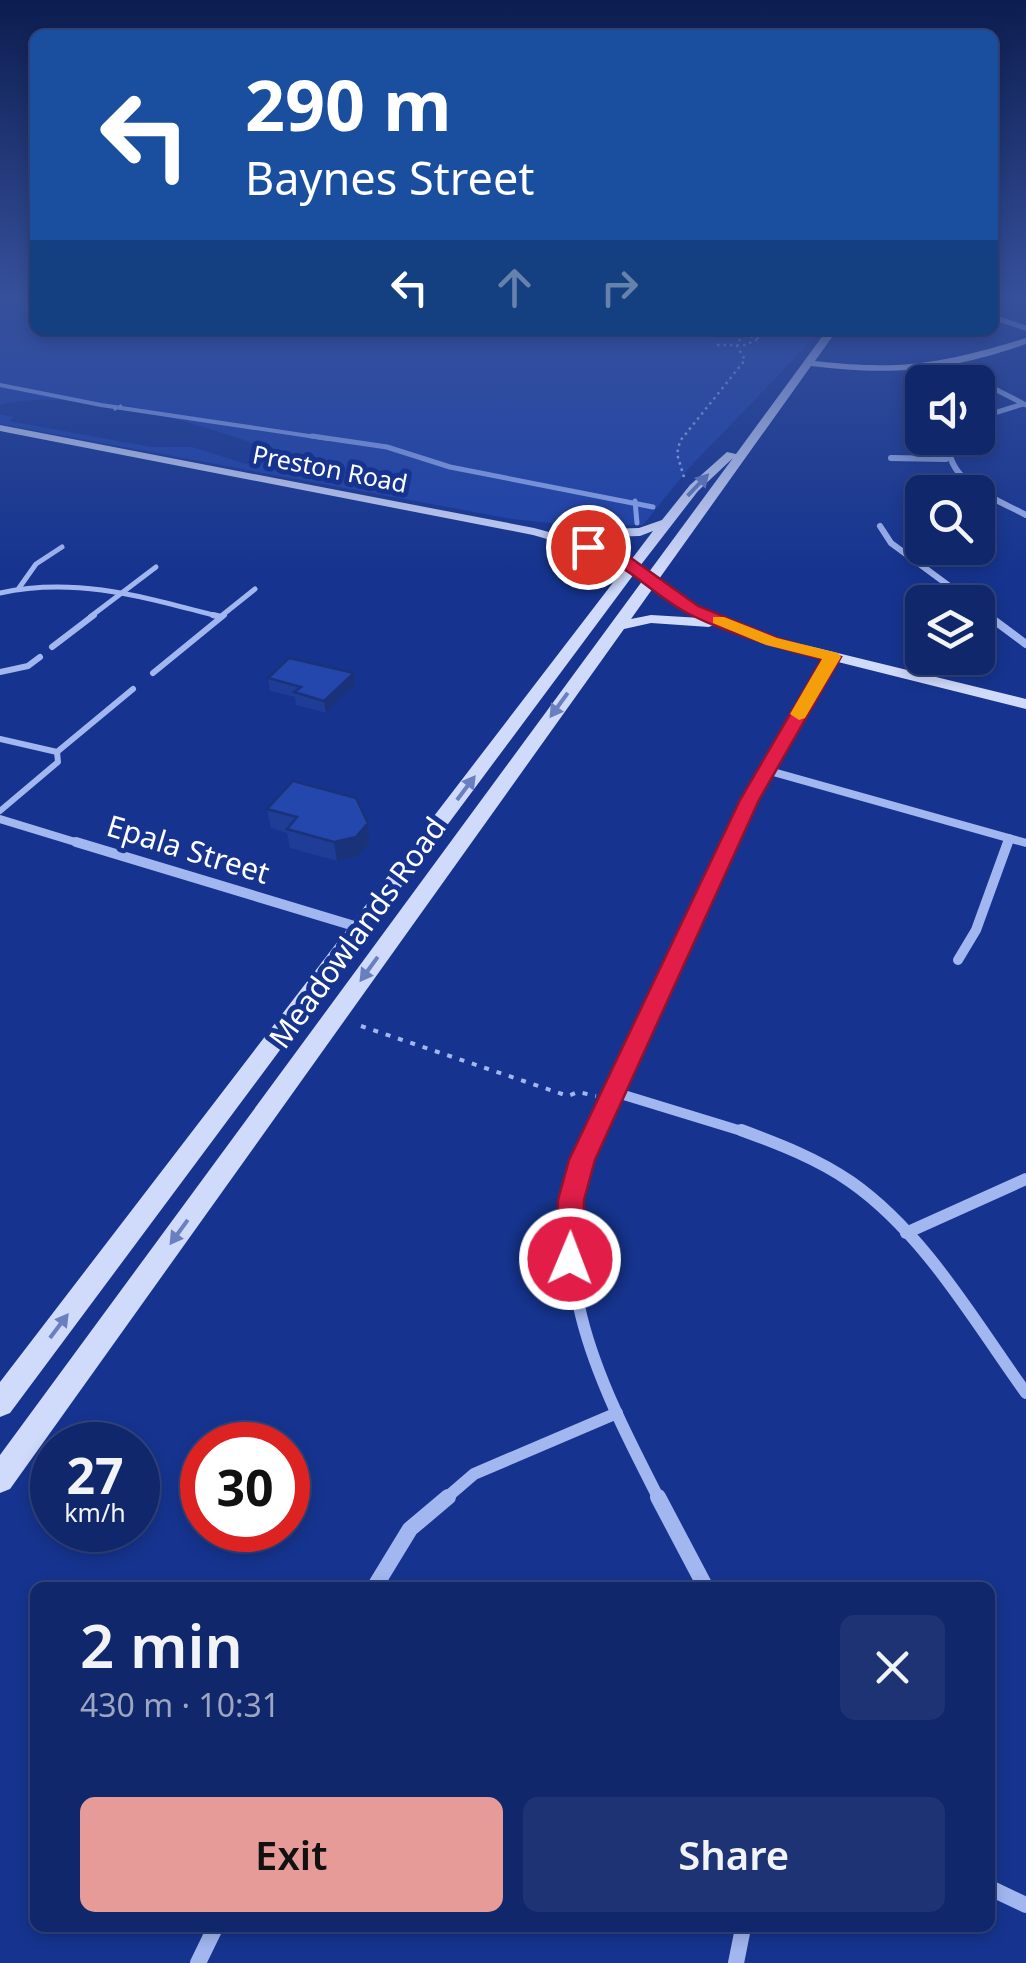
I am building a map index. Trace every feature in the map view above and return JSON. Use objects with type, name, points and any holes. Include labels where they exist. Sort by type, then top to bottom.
[{"type":"main road","name":"Meadowlands Road","points":[[0,1404],[361,928],[791,388]]},
{"type":"main road","name":"Meadowlands Road","points":[[0,1479],[616,626],[668,522],[694,488],[766,423]]},
{"type":"main road","name":"Preston Road","points":[[0,428],[534,532],[616,554],[646,567]]},
{"type":"main road","points":[[574,534],[640,532],[668,522]]},
{"type":"main road","name":"Preston Road","points":[[534,532],[574,534],[646,567]]},
{"type":"main road","points":[[646,567],[693,610],[772,642],[1026,704]]},
{"type":"main road","points":[[616,626],[652,618],[726,623]]},
{"type":"street","points":[[995,389],[1025,405]]},
{"type":"street","points":[[995,413],[1025,405]]},
{"type":"street","points":[[946,455],[946,459]]},
{"type":"street","points":[[891,458],[946,459],[973,484],[1026,515]]},
{"type":"street","points":[[880,526],[891,543],[947,585]]},
{"type":"street","points":[[995,621],[1026,644]]},
{"type":"street","points":[[703,1582],[617,1413],[583,1321],[570,1259],[571,1200],[582,1160],[766,770],[832,657]]},
{"type":"street","points":[[766,770],[1026,843]]},
{"type":"street","name":"Epala Street","points":[[0,820],[361,928]]},
{"type":"street","points":[[958,960],[976,930],[1009,838]]},
{"type":"street","points":[[612,1096],[805,1154],[854,1183],[906,1232],[1026,1393]]},
{"type":"street","points":[[906,1232],[1026,1179]]},
{"type":"street","points":[[378,1582],[410,1528],[474,1474],[617,1413]]},
{"type":"street","points":[[995,1890],[1026,1905]]},
{"type":"street","points":[[198,1963],[213,1932]]},
{"type":"street","points":[[736,1963],[742,1932]]},
{"type":"lane","points":[[19,588],[36,564],[62,547]]},
{"type":"lane","points":[[52,647],[156,568]]},
{"type":"lane","points":[[0,593],[19,588],[94,586],[221,617]]},
{"type":"lane","points":[[153,673],[256,589]]},
{"type":"lane","points":[[0,672],[28,666],[40,658]]},
{"type":"lane","points":[[57,752],[133,689]]},
{"type":"lane","points":[[0,739],[57,752]]},
{"type":"lane","points":[[0,811],[58,762],[57,752]]},
{"type":"path","points":[[684,478],[677,454],[684,432],[722,388]]},
{"type":"path","points":[[114,410],[125,403]]},
{"type":"path","points":[[362,1026],[568,1096],[578,1092],[612,1096]]},
{"type":"shaded area","points":[[0,388],[766,388],[688,469],[643,525],[578,526],[512,519],[0,424],[0,414],[14,417],[9,421],[151,447],[192,447],[246,464],[274,452],[213,430],[138,410],[63,400],[0,405]]},
{"type":"building","points":[[289,658],[354,673],[324,701],[294,692],[301,687],[268,678]]},
{"type":"building","points":[[293,781],[356,798],[368,823],[356,837],[334,842],[287,829],[297,817],[267,809]]},
{"type":"waterway","points":[[13,388],[101,405],[329,439]]},
{"type":"waterway","points":[[312,436],[387,447],[450,467],[635,503]]},
{"type":"waterway","points":[[635,503],[653,507]]},
{"type":"waterway","points":[[635,503],[637,523]]},
{"type":"slow traffic","points":[[718,620],[772,642],[832,657],[799,714]]},
{"type":"route","points":[[570,1259],[571,1200],[582,1160],[750,800],[832,657],[772,642],[693,610],[616,554],[588,547]]}]
